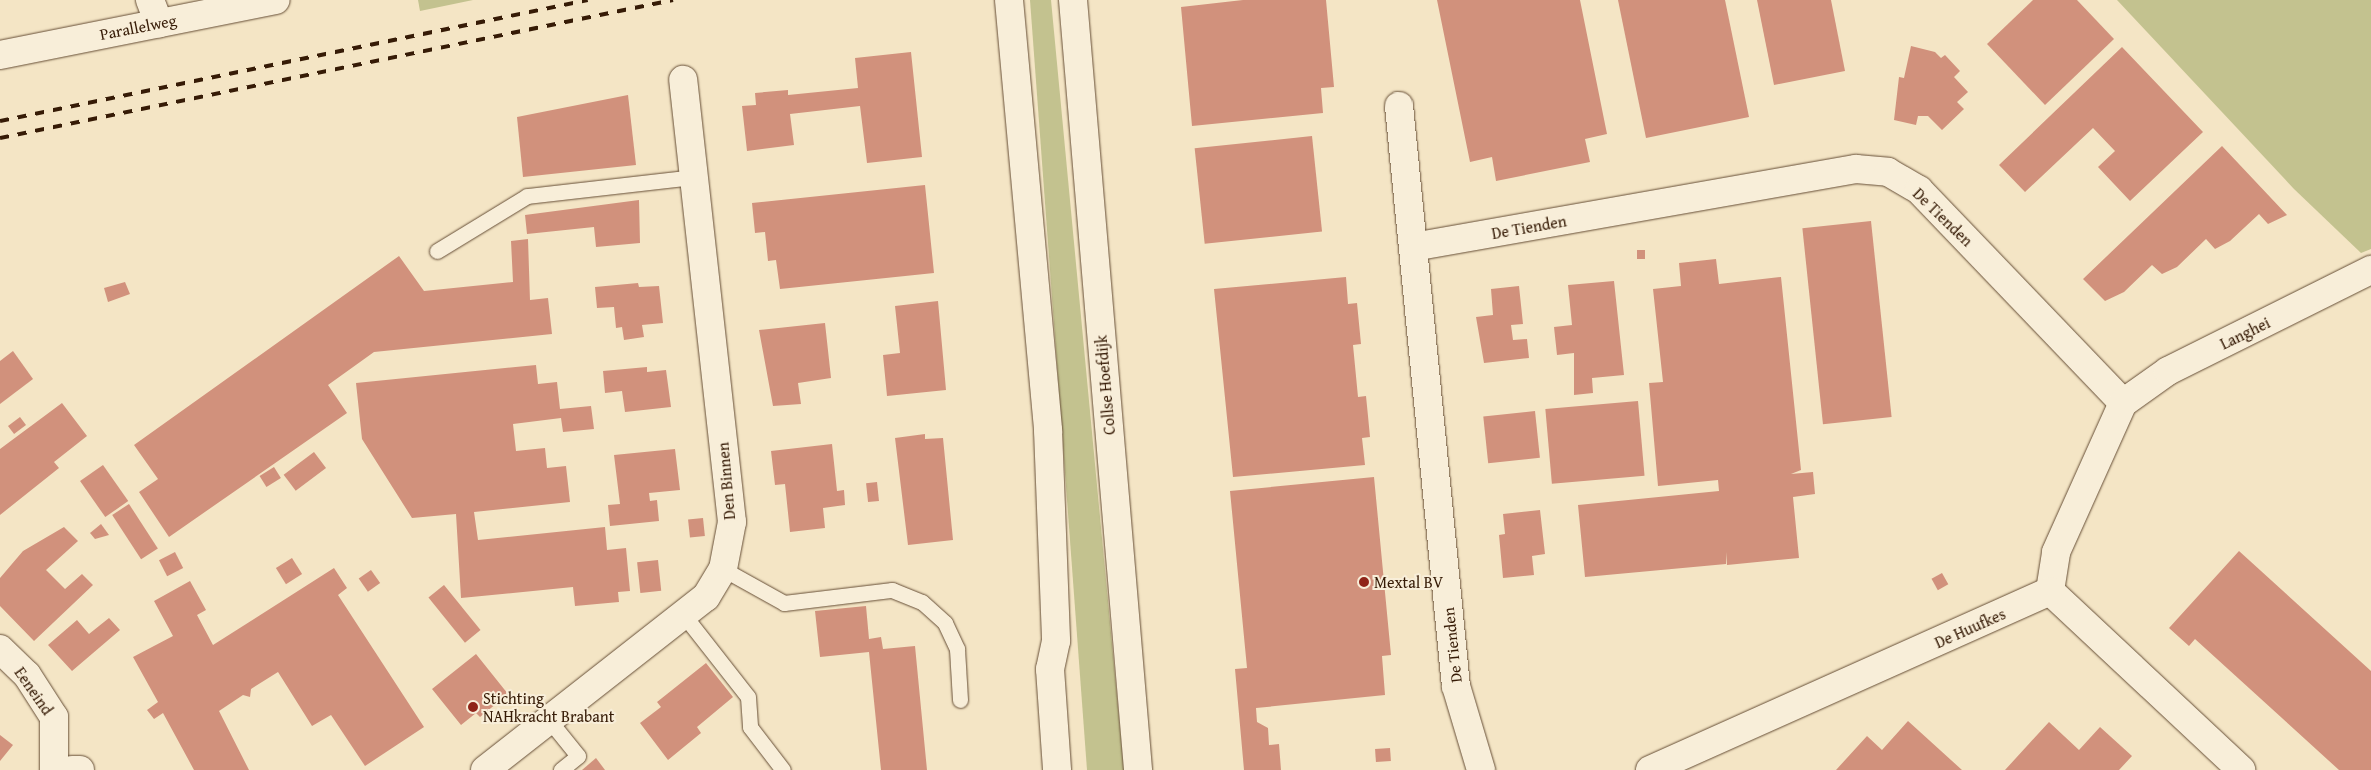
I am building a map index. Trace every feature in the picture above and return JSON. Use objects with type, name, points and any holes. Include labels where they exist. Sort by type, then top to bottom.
[{"type":"street","name":"Parallelweg","points":[[0,55],[154,11],[276,0]]},
{"type":"street","points":[[1009,0],[1048,430],[1056,640],[1050,669],[1057,770]]},
{"type":"street","name":"Collse Hoefdijk","points":[[1073,0],[1138,770]]},
{"type":"street","name":"Den Binnen","points":[[485,770],[706,597],[723,569],[732,522],[683,80]]},
{"type":"street","name":"De Tienden","points":[[1398,106],[1456,686],[1481,770]]},
{"type":"street","name":"De Tienden","points":[[1413,247],[1856,170],[1888,172],[1919,190],[2123,403]]},
{"type":"street","name":"Langhei","points":[[2123,403],[2168,371],[2371,270]]},
{"type":"street","points":[[2123,403],[2056,552],[2050,591],[2241,770]]},
{"type":"street","name":"De Huufkes","points":[[1650,770],[2050,591]]},
{"type":"street","points":[[1056,640],[1066,668],[1075,770]]},
{"type":"street","name":"Eeneind","points":[[0,649],[27,675],[54,717],[54,770]]},
{"type":"street","points":[[72,770],[80,770]]},
{"type":"lane","points":[[437,251],[527,196],[694,177]]},
{"type":"lane","points":[[723,569],[784,603],[892,590],[922,602],[946,623],[957,649],[960,700]]},
{"type":"lane","points":[[683,614],[748,697],[750,727],[783,770]]},
{"type":"lane","points":[[549,720],[578,756],[561,770]]},
{"type":"shaded area","points":[[418,0],[473,0],[420,11]]},
{"type":"shaded area","points":[[1030,0],[1051,0],[1124,770],[1087,770]]},
{"type":"shaded area","points":[[2117,0],[2371,0],[2371,249],[2361,253],[2294,189]]},
{"type":"building","points":[[1243,0],[1326,0],[1334,87],[1321,88],[1323,113],[1192,126],[1181,7]]},
{"type":"building","points":[[1437,0],[1580,0],[1607,134],[1585,139],[1590,162],[1496,181],[1492,157],[1470,162]]},
{"type":"building","points":[[1618,0],[1725,0],[1749,117],[1646,138]]},
{"type":"building","points":[[1757,0],[1831,0],[1845,71],[1774,85]]},
{"type":"building","points":[[2033,0],[2077,0],[2114,39],[2045,105],[1987,44]]},
{"type":"building","points":[[1911,46],[1935,52],[1941,58],[1945,55],[1960,71],[1954,77],[1968,92],[1957,102],[1964,109],[1942,130],[1928,116],[1918,116],[1916,125],[1894,120],[1899,77],[1904,78]]},
{"type":"building","points":[[2122,47],[2203,132],[2130,201],[2098,167],[2115,151],[2093,128],[2025,192],[1999,165]]},
{"type":"building","points":[[911,52],[922,157],[867,163],[860,106],[790,114],[794,145],[747,151],[742,106],[756,105],[755,93],[788,90],[788,95],[858,88],[855,58]]},
{"type":"building","points":[[628,95],[636,165],[523,177],[517,117]]},
{"type":"building","points":[[1312,136],[1322,231],[1205,244],[1195,148]]},
{"type":"building","points":[[2222,146],[2287,215],[2268,224],[2259,214],[2230,241],[2215,249],[2206,239],[2177,267],[2162,274],[2152,265],[2124,292],[2105,301],[2083,279]]},
{"type":"building","points":[[925,185],[934,273],[780,289],[776,260],[768,261],[765,232],[755,233],[752,203]]},
{"type":"building","points":[[639,200],[640,243],[596,247],[594,227],[527,234],[525,215]]},
{"type":"building","points":[[1871,221],[1892,417],[1823,424],[1802,228]]},
{"type":"building","points":[[528,239],[530,300],[548,298],[552,334],[374,352],[328,385],[347,413],[169,537],[139,492],[158,479],[134,445],[399,256],[424,291],[513,282],[511,241]]},
{"type":"building","points":[[1637,250],[1645,250],[1645,259],[1637,259]]},
{"type":"building","points":[[1716,259],[1719,284],[1781,277],[1801,470],[1791,474],[1813,472],[1815,494],[1793,497],[1799,558],[1727,565],[1726,552],[1726,564],[1585,577],[1578,505],[1719,491],[1718,480],[1658,486],[1649,383],[1663,382],[1653,289],[1681,286],[1679,263]]},
{"type":"building","points":[[1346,277],[1348,304],[1357,303],[1361,344],[1353,345],[1358,397],[1366,396],[1370,437],[1362,438],[1365,465],[1233,477],[1214,289]]},
{"type":"building","points":[[1614,281],[1624,375],[1592,378],[1593,393],[1574,395],[1574,353],[1557,355],[1554,327],[1572,325],[1568,285]]},
{"type":"building","points":[[125,282],[130,294],[108,302],[104,288]]},
{"type":"building","points":[[638,283],[639,287],[659,286],[663,323],[642,325],[644,337],[624,340],[622,327],[616,328],[614,307],[597,308],[595,287]]},
{"type":"building","points":[[1519,286],[1523,324],[1511,325],[1513,340],[1527,339],[1529,358],[1484,363],[1476,317],[1493,315],[1491,289]]},
{"type":"building","points":[[938,301],[946,390],[887,396],[883,355],[900,353],[895,306]]},
{"type":"building","points":[[825,323],[831,378],[798,383],[801,404],[773,406],[759,330]]},
{"type":"building","points":[[13,351],[33,379],[0,404],[0,361]]},
{"type":"building","points":[[536,365],[538,384],[557,382],[560,409],[591,406],[594,429],[563,432],[561,418],[513,424],[516,451],[545,448],[547,468],[566,466],[570,502],[474,512],[478,540],[605,527],[607,550],[626,548],[630,591],[618,592],[619,602],[575,606],[573,587],[461,598],[456,514],[412,518],[362,439],[356,383]]},
{"type":"building","points":[[647,367],[647,372],[666,370],[671,407],[625,412],[622,391],[605,393],[603,371]]},
{"type":"building","points":[[1638,401],[1645,476],[1552,484],[1545,409]]},
{"type":"building","points":[[62,403],[87,436],[54,462],[59,468],[0,515],[0,449]]},
{"type":"building","points":[[1535,411],[1540,458],[1488,463],[1483,416]]},
{"type":"building","points":[[20,417],[26,425],[14,434],[8,426]]},
{"type":"building","points":[[925,434],[925,439],[943,438],[953,540],[908,545],[895,438]]},
{"type":"building","points":[[832,444],[837,491],[844,490],[845,505],[823,508],[825,528],[790,532],[785,484],[775,485],[771,451]]},
{"type":"building","points":[[675,449],[680,490],[649,493],[650,501],[657,500],[659,521],[610,526],[608,505],[620,504],[614,455]]},
{"type":"building","points":[[314,452],[326,468],[296,491],[284,475]]},
{"type":"building","points":[[103,465],[128,501],[105,517],[80,481]]},
{"type":"building","points":[[274,467],[281,478],[266,487],[260,476]]},
{"type":"building","points":[[1374,477],[1391,655],[1382,656],[1385,695],[1256,708],[1257,722],[1268,728],[1269,745],[1279,744],[1281,770],[1244,770],[1235,669],[1247,668],[1230,491]]},
{"type":"building","points":[[877,482],[879,501],[868,502],[866,483]]},
{"type":"building","points":[[129,504],[158,548],[141,559],[112,515]]},
{"type":"building","points":[[1540,510],[1545,554],[1532,556],[1534,575],[1503,578],[1499,535],[1505,534],[1503,514]]},
{"type":"building","points":[[703,518],[705,536],[690,537],[688,520]]},
{"type":"building","points":[[101,524],[109,535],[95,539],[90,533]]},
{"type":"building","points":[[64,527],[78,541],[46,570],[65,589],[82,574],[93,585],[34,641],[0,606],[0,578],[23,551]]},
{"type":"building","points":[[2239,551],[2371,671],[2371,770],[2339,770],[2195,639],[2189,646],[2169,628]]},
{"type":"building","points":[[175,552],[183,568],[167,576],[159,560]]},
{"type":"building","points":[[292,558],[302,574],[286,584],[276,568]]},
{"type":"building","points":[[658,560],[661,591],[640,593],[637,562]]},
{"type":"building","points":[[334,568],[347,588],[338,595],[424,727],[365,766],[331,715],[312,726],[278,672],[251,689],[250,697],[243,695],[219,711],[249,770],[194,770],[163,713],[154,719],[147,710],[158,702],[133,657],[173,636],[154,601],[190,581],[206,610],[197,615],[213,645]]},
{"type":"building","points":[[371,570],[380,583],[368,592],[359,579]]},
{"type":"building","points":[[1942,573],[1948,584],[1938,590],[1932,579]]},
{"type":"building","points":[[444,585],[481,630],[465,643],[428,598]]},
{"type":"building","points":[[866,606],[869,639],[881,637],[883,649],[915,646],[927,770],[881,770],[869,652],[820,657],[815,611]]},
{"type":"building","points":[[109,618],[120,630],[72,671],[48,645],[77,620],[89,634]]},
{"type":"building","points":[[476,654],[508,694],[480,717],[476,713],[461,725],[432,689]]},
{"type":"building","points":[[706,663],[733,697],[697,727],[701,733],[668,760],[640,723],[661,707],[657,702]]},
{"type":"building","points":[[1908,721],[1962,770],[1836,770],[1867,736],[1882,750]]},
{"type":"building","points":[[2049,722],[2079,750],[2100,727],[2132,756],[2119,770],[2005,770]]},
{"type":"building","points":[[0,735],[13,745],[0,761]]},
{"type":"building","points":[[1390,748],[1391,761],[1376,762],[1375,749]]},
{"type":"building","points":[[596,758],[605,770],[582,770]]},
{"type":"railway","points":[[0,121],[588,0]]},
{"type":"railway","points":[[0,138],[673,0]]},
{"type":"place","name":"Mextal BV","points":[[1364,582]]},
{"type":"place","name":"Stichting NAHkracht Brabant","points":[[473,707]]}]
